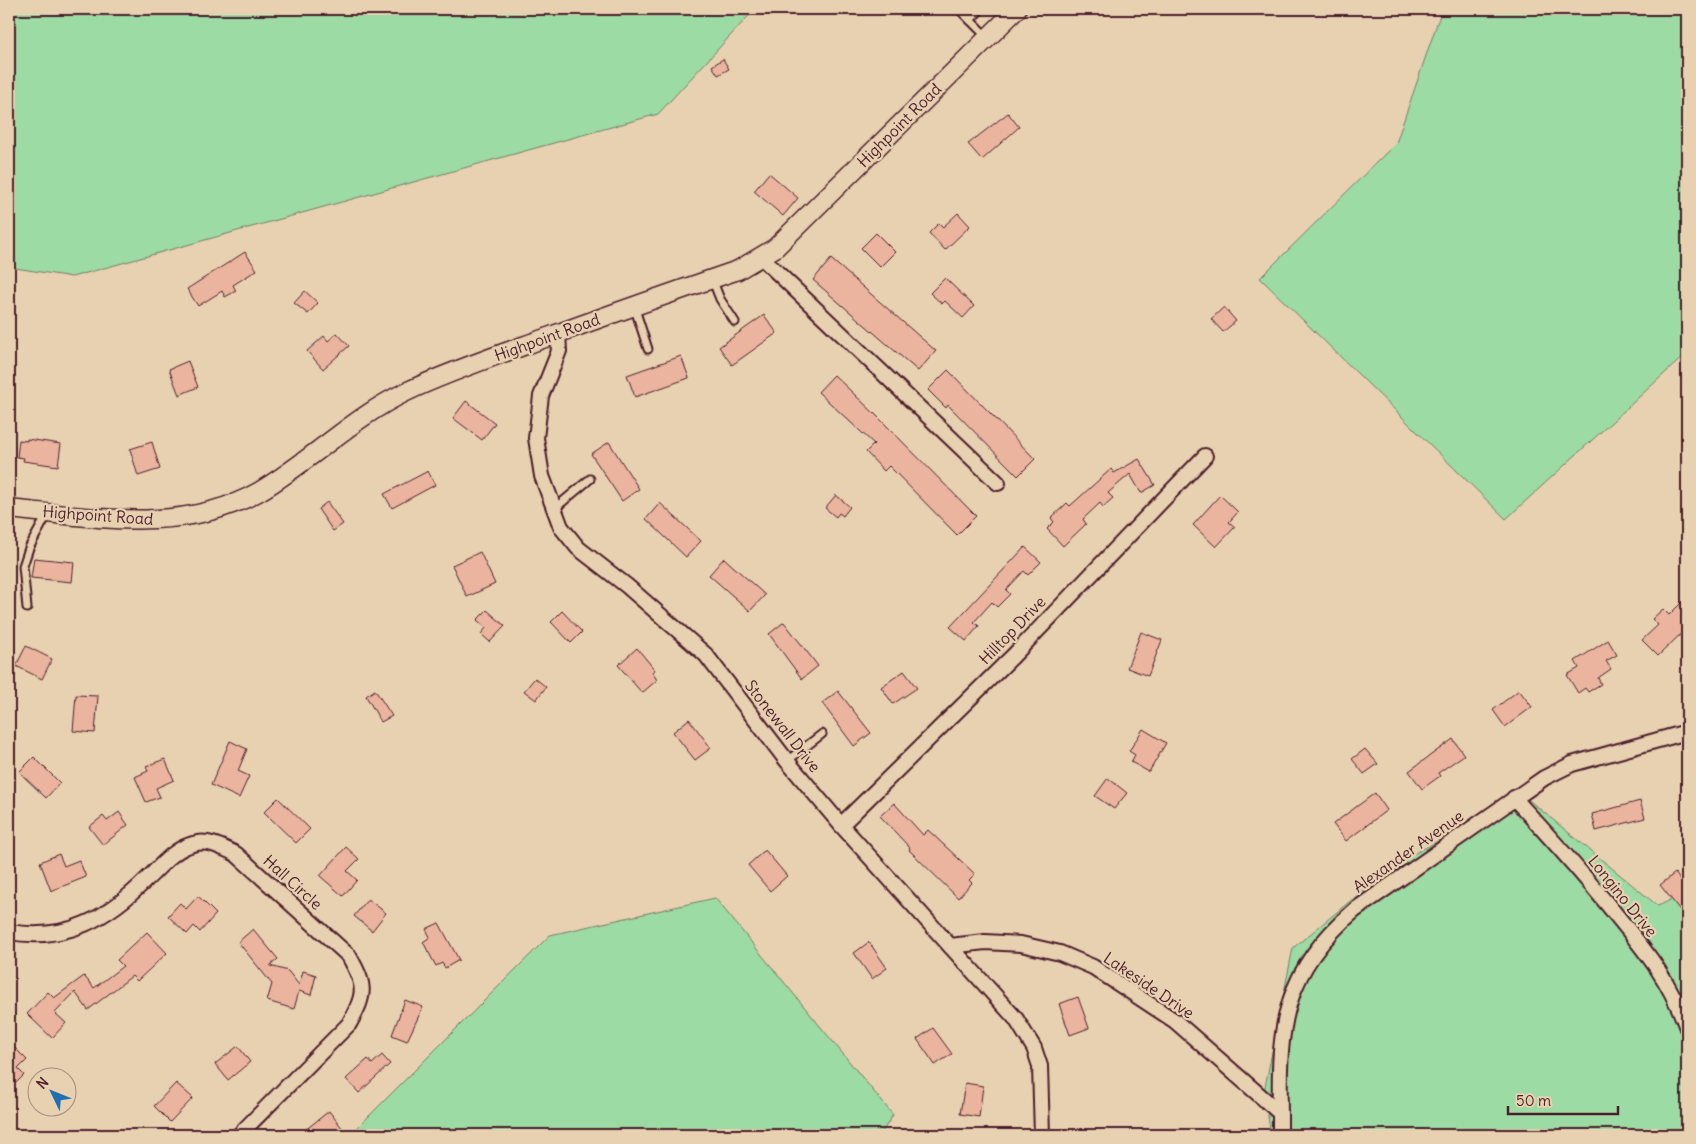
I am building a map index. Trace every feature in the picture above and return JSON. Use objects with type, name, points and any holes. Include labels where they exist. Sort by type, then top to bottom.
[{"type":"street","name":"Highpoint Road","points":[[9,509],[112,519],[155,520],[189,517],[226,507],[260,490],[372,412],[406,392],[476,363],[738,270],[775,248],[1016,9]]},
{"type":"street","points":[[761,256],[998,483]]},
{"type":"street","name":"Stonewall Drive","points":[[558,333],[559,351],[541,396],[536,438],[542,476],[561,527],[578,548],[628,586],[706,655],[787,761],[841,825],[1016,1019],[1034,1048],[1042,1085],[1042,1135]]},
{"type":"street","name":"Hilltop Drive","points":[[841,825],[1013,656],[1205,456]]},
{"type":"street","name":"Alexander Avenue","points":[[1280,1113],[1278,1057],[1284,1020],[1297,983],[1317,948],[1335,928],[1355,910],[1544,778],[1572,764],[1687,732]]},
{"type":"street","name":"Longino Drive","points":[[1514,798],[1584,874],[1657,965],[1676,997],[1687,1028]]},
{"type":"street","name":"Hall Circle","points":[[9,932],[43,934],[87,924],[124,902],[177,850],[195,843],[214,843],[236,854],[349,956],[361,978],[361,1002],[349,1024],[240,1135]]},
{"type":"street","name":"Lakeside Drive","points":[[950,946],[986,942],[1021,944],[1060,953],[1093,967],[1175,1021],[1280,1113]]},
{"type":"street","points":[[1280,1113],[1280,1135]]},
{"type":"lane","points":[[959,9],[987,38]]},
{"type":"lane","points":[[970,20],[981,9]]},
{"type":"lane","points":[[712,279],[720,299],[734,322]]},
{"type":"lane","points":[[634,306],[648,349]]},
{"type":"lane","points":[[554,509],[590,479]]},
{"type":"lane","points":[[27,608],[23,566],[29,548],[48,513]]},
{"type":"lane","points":[[787,761],[822,734]]},
{"type":"green space","points":[[9,9],[755,9],[658,114],[72,277],[9,267]]},
{"type":"green space","points":[[1442,9],[1687,9],[1687,353],[1506,519],[1260,278],[1396,143]]},
{"type":"green space","points":[[1524,796],[1658,906],[1687,892],[1687,1135],[1271,1135],[1264,1092],[1293,948],[1398,862]]},
{"type":"green space","points":[[715,898],[893,1115],[880,1135],[350,1135],[550,935]]},
{"type":"building","points":[[723,59],[729,69],[718,75],[712,66]]},
{"type":"building","points":[[1008,113],[1019,127],[982,160],[968,144]]},
{"type":"building","points":[[769,173],[798,198],[783,216],[754,191]]},
{"type":"building","points":[[958,213],[970,226],[945,250],[929,233],[939,223],[943,227]]},
{"type":"building","points":[[876,233],[895,252],[880,267],[861,248]]},
{"type":"building","points":[[245,252],[257,270],[233,285],[236,291],[225,297],[222,291],[198,306],[187,289]]},
{"type":"building","points":[[831,259],[936,351],[918,371],[813,280]]},
{"type":"building","points":[[945,278],[974,306],[963,318],[945,301],[942,304],[930,293]]},
{"type":"building","points":[[305,291],[318,303],[308,314],[294,303]]},
{"type":"building","points":[[1224,307],[1236,321],[1223,332],[1211,319]]},
{"type":"building","points":[[764,315],[777,333],[732,365],[719,347]]},
{"type":"building","points":[[337,333],[349,346],[323,369],[307,351],[324,336],[328,341]]},
{"type":"building","points":[[681,356],[689,378],[635,397],[627,375]]},
{"type":"building","points":[[188,361],[198,387],[179,395],[169,369]]},
{"type":"building","points":[[948,370],[1035,459],[1018,476],[948,405],[946,408],[928,390]]},
{"type":"building","points":[[834,375],[976,516],[957,535],[889,466],[884,471],[866,452],[874,444],[818,392]]},
{"type":"building","points":[[466,401],[495,423],[482,440],[453,418]]},
{"type":"building","points":[[27,439],[61,444],[58,466],[23,461],[24,458],[17,457],[19,440],[27,441]]},
{"type":"building","points":[[152,442],[160,469],[138,476],[130,449]]},
{"type":"building","points":[[609,442],[639,489],[622,501],[591,454]]},
{"type":"building","points":[[1139,459],[1155,485],[1141,493],[1130,474],[1108,493],[1113,498],[1103,507],[1100,503],[1083,519],[1086,524],[1063,546],[1047,529],[1054,522],[1051,518],[1067,503],[1070,506],[1111,469],[1114,473]]},
{"type":"building","points":[[428,471],[435,485],[392,508],[384,494]]},
{"type":"building","points":[[836,495],[850,507],[843,516],[839,513],[836,517],[825,508]]},
{"type":"building","points":[[1220,495],[1238,512],[1229,522],[1235,527],[1216,547],[1193,525]]},
{"type":"building","points":[[327,502],[343,524],[333,531],[318,509]]},
{"type":"building","points":[[660,503],[701,541],[686,557],[646,519]]},
{"type":"building","points":[[1025,547],[1041,562],[1028,575],[1024,571],[1006,590],[1010,594],[997,607],[992,602],[974,622],[979,626],[966,641],[950,627]]},
{"type":"building","points":[[480,552],[495,584],[467,597],[452,565]]},
{"type":"building","points":[[34,558],[74,562],[72,582],[31,578]]},
{"type":"building","points":[[724,558],[765,595],[750,611],[709,575]]},
{"type":"building","points":[[1687,597],[1687,628],[1658,656],[1642,640],[1658,625],[1652,619],[1663,609],[1669,615]]},
{"type":"building","points":[[487,610],[505,626],[490,642],[481,634],[486,628],[477,620]]},
{"type":"building","points":[[562,611],[582,632],[571,643],[551,622]]},
{"type":"building","points":[[784,622],[818,666],[802,679],[769,634]]},
{"type":"building","points":[[1141,632],[1162,640],[1148,676],[1127,668]]},
{"type":"building","points":[[1608,640],[1617,655],[1606,661],[1611,669],[1598,678],[1601,684],[1588,692],[1585,688],[1578,693],[1567,675],[1579,668],[1575,661]]},
{"type":"building","points":[[26,646],[52,659],[42,679],[16,666]]},
{"type":"building","points":[[637,648],[655,670],[652,672],[657,680],[642,693],[618,665]]},
{"type":"building","points":[[904,671],[917,688],[893,704],[881,687]]},
{"type":"building","points":[[535,678],[546,687],[536,700],[524,691]]},
{"type":"building","points":[[375,690],[392,716],[381,722],[366,696]]},
{"type":"building","points":[[1519,690],[1532,707],[1505,727],[1493,710]]},
{"type":"building","points":[[838,691],[871,733],[854,746],[822,703]]},
{"type":"building","points":[[76,695],[98,696],[95,733],[73,731]]},
{"type":"building","points":[[689,719],[711,748],[695,760],[673,732]]},
{"type":"building","points":[[1143,729],[1166,743],[1149,772],[1131,762],[1135,755],[1129,751]]},
{"type":"building","points":[[1453,739],[1464,755],[1438,773],[1440,776],[1422,789],[1409,771]]},
{"type":"building","points":[[230,741],[247,749],[238,771],[249,776],[239,798],[211,785]]},
{"type":"building","points":[[1365,749],[1378,764],[1364,774],[1352,759]]},
{"type":"building","points":[[34,757],[60,783],[46,798],[19,772]]},
{"type":"building","points":[[165,759],[174,780],[156,788],[160,797],[146,802],[135,777],[148,771],[146,766]]},
{"type":"building","points":[[1108,778],[1127,793],[1114,809],[1095,796]]},
{"type":"building","points":[[1375,793],[1387,810],[1346,841],[1333,824]]},
{"type":"building","points":[[278,798],[310,829],[296,843],[264,812]]},
{"type":"building","points":[[1640,801],[1645,818],[1596,831],[1592,814]]},
{"type":"building","points":[[894,803],[923,835],[928,830],[975,874],[969,880],[972,883],[958,898],[909,850],[910,848],[880,816]]},
{"type":"building","points":[[119,812],[128,825],[103,845],[89,827],[103,816],[107,821]]},
{"type":"building","points":[[346,847],[359,859],[347,871],[357,880],[343,896],[320,876]]},
{"type":"building","points":[[765,850],[787,876],[770,891],[748,865]]},
{"type":"building","points":[[59,854],[64,866],[79,860],[86,877],[51,891],[40,862]]},
{"type":"building","points":[[1675,873],[1687,889],[1687,919],[1660,885]]},
{"type":"building","points":[[198,896],[216,914],[200,932],[194,926],[187,934],[168,916],[180,903],[186,909]]},
{"type":"building","points":[[368,899],[386,913],[372,931],[354,916]]},
{"type":"building","points":[[439,923],[459,960],[445,968],[442,963],[436,966],[423,942],[430,937],[426,929]]},
{"type":"building","points":[[253,929],[278,959],[270,966],[288,971],[299,985],[303,971],[316,975],[311,995],[299,991],[294,1009],[267,1001],[272,984],[238,942]]},
{"type":"building","points":[[147,932],[167,953],[137,981],[132,976],[88,1010],[75,992],[55,1013],[66,1023],[52,1038],[27,1014],[48,992],[54,998],[84,976],[94,988],[123,966],[117,960]]},
{"type":"building","points":[[869,942],[887,968],[872,979],[854,953]]},
{"type":"building","points":[[1078,997],[1089,1028],[1070,1035],[1059,1004]]},
{"type":"building","points":[[405,1000],[423,1007],[407,1041],[392,1035]]},
{"type":"building","points":[[933,1028],[952,1054],[935,1065],[917,1039]]},
{"type":"building","points":[[9,1042],[27,1060],[18,1069],[24,1075],[9,1090]]},
{"type":"building","points":[[238,1046],[250,1062],[228,1080],[215,1064]]},
{"type":"building","points":[[382,1055],[390,1064],[359,1093],[346,1079],[368,1059],[372,1064]]},
{"type":"building","points":[[176,1083],[193,1098],[170,1122],[154,1106]]},
{"type":"building","points":[[965,1083],[983,1086],[979,1117],[960,1114]]},
{"type":"building","points":[[329,1111],[343,1129],[335,1135],[299,1135]]}]
